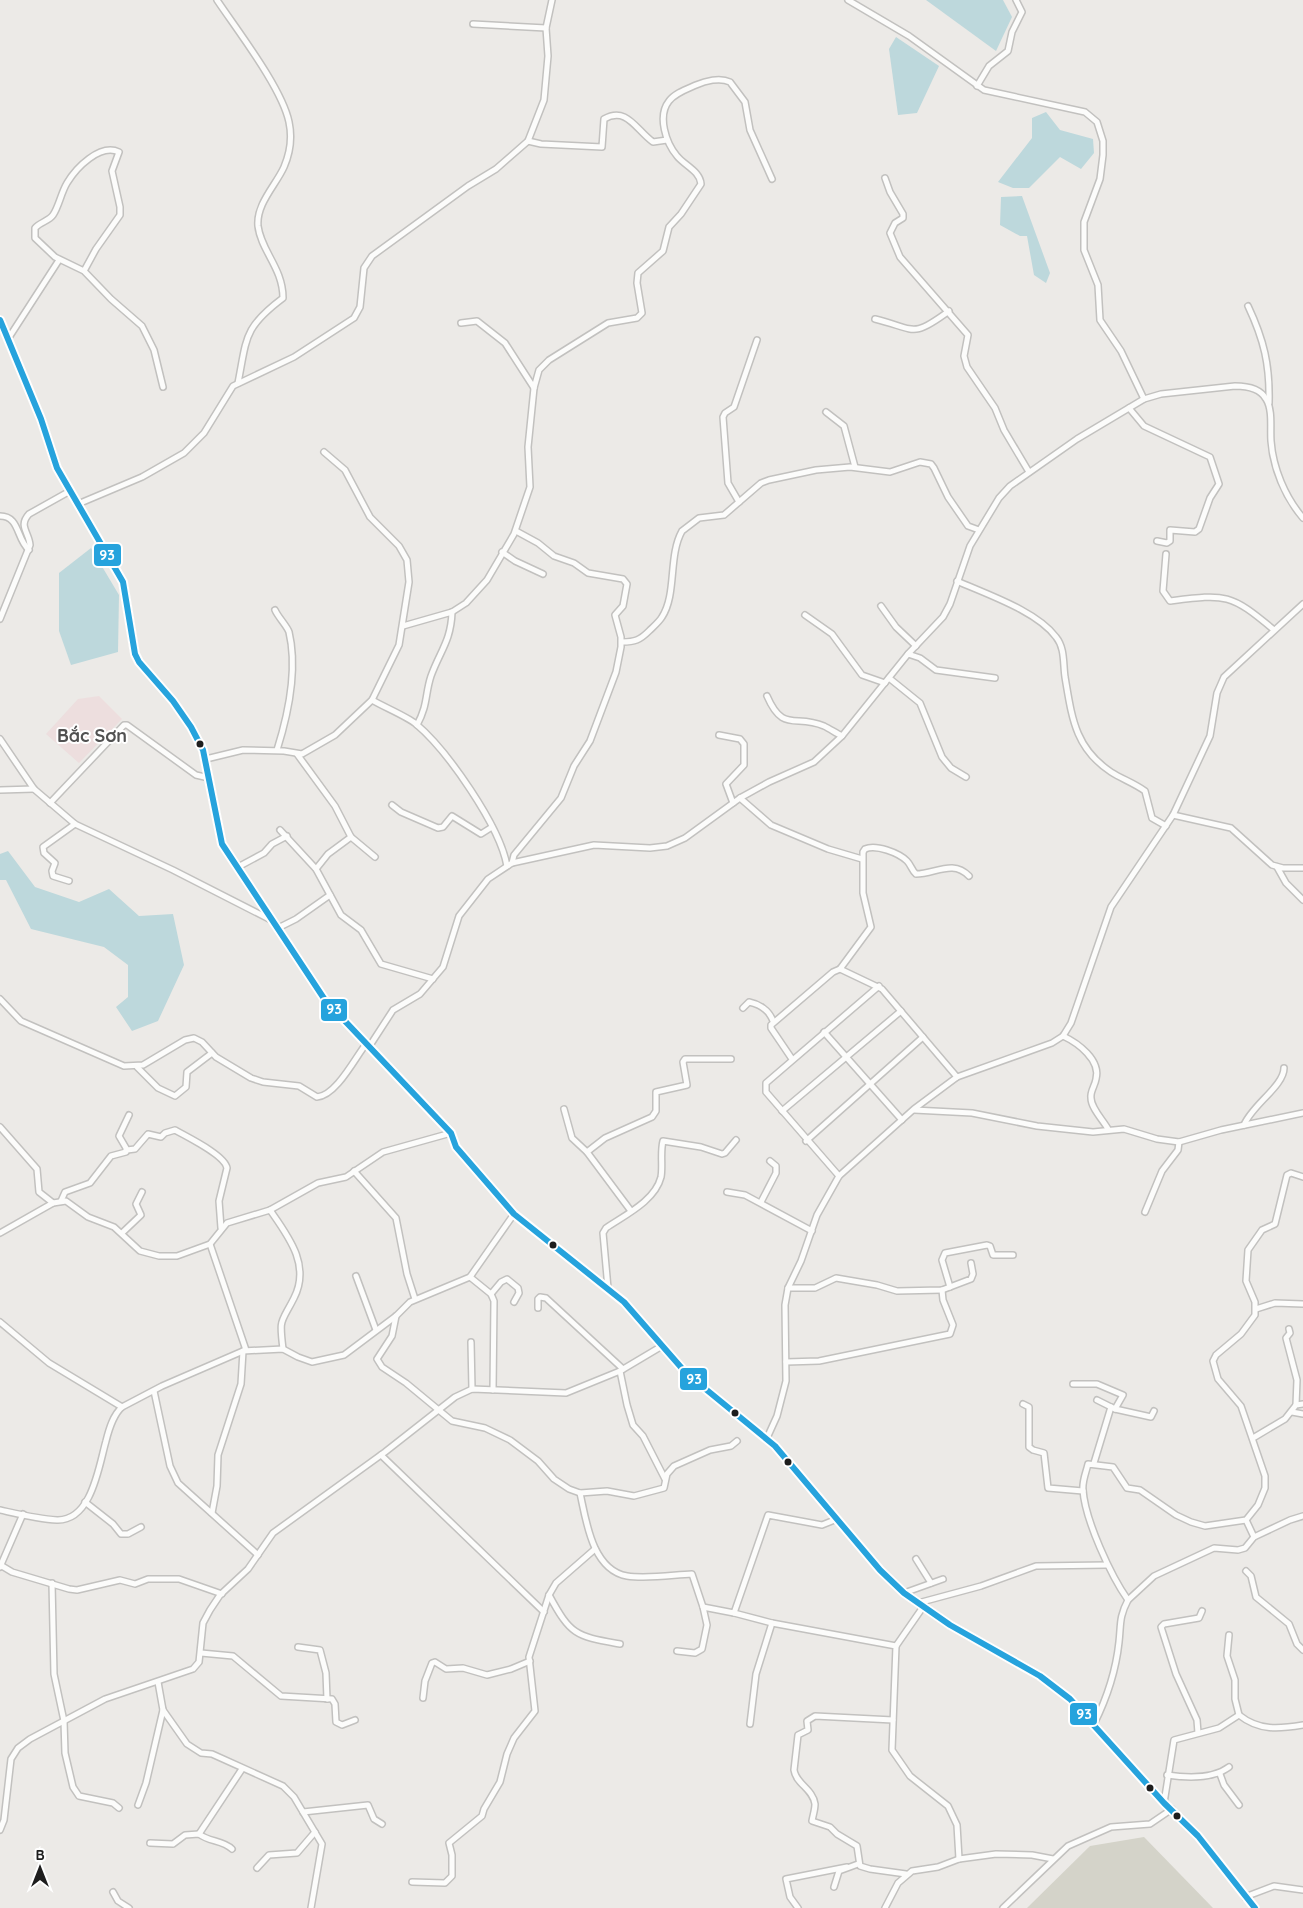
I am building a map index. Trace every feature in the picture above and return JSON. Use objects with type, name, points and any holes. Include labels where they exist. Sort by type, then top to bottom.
[{"type":"street","points":[[217,0],[278,95],[289,121],[290,135],[284,165],[263,204],[258,226],[281,278],[282,298],[256,320],[249,332],[238,383]]},
{"type":"street","points":[[78,504],[150,472],[191,447],[204,433],[229,391],[238,383],[294,358],[354,318],[360,307],[364,268],[372,256],[460,192],[496,169],[528,141],[544,100],[548,56],[546,28],[552,0]]},
{"type":"street","points":[[848,0],[909,36],[977,86],[992,93],[1085,112],[1097,122],[1103,141],[1102,166],[1098,186],[1084,222],[1084,250],[1098,285],[1100,320],[1121,351],[1144,399]]},
{"type":"street","points":[[977,86],[990,66],[1008,51],[1014,27],[1022,12],[1016,0]]},
{"type":"street","points":[[473,24],[546,28]]},
{"type":"street","points":[[403,626],[452,612],[466,603],[484,584],[516,530],[530,484],[527,453],[534,388],[539,370],[549,360],[608,322],[637,318],[642,313],[637,283],[638,273],[663,251],[669,227],[682,214],[701,184],[699,176],[679,158],[667,140],[664,115],[668,101],[682,91],[699,84],[726,80],[734,86],[745,102],[750,130],[772,179]]},
{"type":"street","points":[[528,141],[558,146],[602,147],[604,120],[620,114],[627,117],[654,142],[667,140]]},
{"type":"street","points":[[84,271],[120,215],[112,171],[119,152],[115,150],[98,153],[85,162],[68,181],[54,214],[35,228],[36,242],[59,260],[84,271],[111,299],[142,326],[153,346],[163,387]]},
{"type":"street","points":[[885,178],[890,192],[903,214],[903,218],[891,230],[890,236],[894,245],[900,257],[968,335],[964,356],[967,367],[995,408],[1004,430],[1029,472]]},
{"type":"street","points":[[8,339],[59,260]]},
{"type":"street","points":[[1248,306],[1263,341],[1269,369],[1271,442],[1277,472],[1291,502],[1303,518]]},
{"type":"street","points":[[874,319],[901,328],[917,330],[923,329],[949,311]]},
{"type":"street","points":[[0,320],[42,419],[57,468],[122,582],[139,662],[173,700],[191,727],[206,759],[219,838],[325,1000],[451,1133],[456,1147],[514,1214],[630,1307],[662,1346],[703,1388],[767,1438],[880,1570],[904,1593],[920,1605],[1050,1683],[1094,1724],[1164,1803],[1198,1836],[1255,1908]]},
{"type":"street","points":[[461,323],[477,321],[505,343],[534,388]]},
{"type":"street","points":[[739,502],[728,483],[722,417],[725,412],[734,407],[757,340]]},
{"type":"street","points":[[0,1000],[21,1021],[124,1066],[137,1066],[190,1038],[202,1042],[212,1053],[256,1080],[298,1086],[314,1096],[321,1097],[342,1080],[393,1010],[417,997],[433,979],[445,963],[454,927],[463,909],[488,879],[509,864],[594,845],[650,848],[667,846],[685,838],[740,798],[769,782],[814,762],[842,736],[908,654],[943,617],[966,554],[979,530],[1004,492],[1029,472],[1076,440],[1144,399],[1161,394],[1235,386],[1252,388],[1264,396],[1269,404]]},
{"type":"street","points":[[1130,408],[1144,426],[1210,457],[1219,484],[1210,498],[1199,529],[1195,532],[1170,530],[1170,541],[1167,543],[1157,541]]},
{"type":"street","points":[[826,412],[844,426],[855,467]]},
{"type":"street","points":[[206,759],[243,750],[277,750],[297,754],[306,752],[335,735],[372,700],[399,645],[403,626],[404,603],[410,575],[404,552],[370,517],[346,470],[324,452]]},
{"type":"street","points":[[622,642],[633,642],[640,639],[662,617],[669,598],[671,576],[682,531],[699,518],[721,517],[762,483],[769,480],[816,470],[855,467],[890,472],[914,463],[931,464],[968,526],[979,530]]},
{"type":"street","points":[[0,619],[29,550],[30,539],[23,526],[26,517],[70,491]]},
{"type":"street","points":[[0,516],[8,516],[14,522],[24,546],[29,550]]},
{"type":"street","points":[[509,864],[514,855],[561,798],[574,766],[590,741],[616,672],[622,642],[615,618],[623,606],[627,581],[588,572],[574,563],[554,556],[538,543],[516,530]]},
{"type":"street","points":[[502,552],[515,561],[544,574]]},
{"type":"street","points":[[1166,554],[1163,591],[1170,601],[1206,596],[1233,600],[1248,608],[1274,630]]},
{"type":"street","points":[[957,581],[1025,613],[1055,634],[1063,650],[1066,678],[1078,735],[1083,746],[1103,766],[1144,791],[1152,818],[1166,826]]},
{"type":"street","points":[[767,1438],[781,1405],[786,1381],[785,1305],[788,1288],[800,1265],[824,1202],[838,1176],[914,1110],[958,1077],[1052,1043],[1063,1036],[1071,1022],[1111,907],[1173,815],[1210,736],[1217,693],[1224,677],[1303,604]]},
{"type":"street","points":[[881,606],[896,627],[916,646]]},
{"type":"street","points":[[275,610],[289,632],[292,674],[285,723],[277,750]]},
{"type":"street","points":[[417,725],[426,706],[432,675],[450,634],[452,612]]},
{"type":"street","points":[[805,615],[832,634],[862,675],[887,681],[920,703],[942,757],[951,768],[966,777]]},
{"type":"street","points":[[908,654],[920,658],[940,671],[995,678]]},
{"type":"street","points":[[767,696],[774,711],[781,718],[824,726],[842,736]]},
{"type":"street","points":[[372,700],[417,725],[440,748],[492,827],[503,847],[509,864]]},
{"type":"street","points":[[50,803],[127,724],[196,775],[209,778]]},
{"type":"street","points":[[719,735],[740,739],[744,744],[744,765],[726,784],[733,803]]},
{"type":"street","points":[[0,739],[34,789],[75,824],[173,870],[273,921]]},
{"type":"street","points":[[297,754],[335,806],[351,837],[375,857]]},
{"type":"street","points":[[0,790],[34,789]]},
{"type":"street","points":[[740,798],[771,825],[828,849],[862,859]]},
{"type":"street","points":[[392,805],[401,812],[438,828],[443,827],[452,816],[481,834],[492,827]]},
{"type":"street","points":[[1173,815],[1231,828],[1277,867],[1286,883],[1303,900]]},
{"type":"street","points":[[69,881],[53,876],[52,871],[55,862],[44,853],[43,847],[75,824]]},
{"type":"street","points":[[280,830],[316,869],[343,918],[361,930],[381,964],[433,979]]},
{"type":"street","points":[[238,867],[264,853],[272,844],[287,836]]},
{"type":"street","points":[[316,869],[328,854],[351,837]]},
{"type":"street","points":[[792,1059],[771,1028],[773,1020],[833,972],[840,969],[871,927],[863,893],[862,859],[865,849],[872,847],[904,859],[916,874],[938,868],[958,868],[969,876]]},
{"type":"street","points":[[1277,867],[1303,868]]},
{"type":"street","points":[[278,928],[293,921],[330,895]]},
{"type":"street","points":[[840,969],[879,986],[958,1077]]},
{"type":"street","points":[[838,1176],[806,1141],[764,1087],[792,1059],[879,986]]},
{"type":"street","points":[[743,1008],[748,1002],[757,1004],[768,1012],[773,1020]]},
{"type":"street","points":[[782,1111],[901,1011]]},
{"type":"street","points":[[824,1032],[902,1120]]},
{"type":"street","points":[[1063,1036],[1081,1046],[1094,1063],[1097,1078],[1091,1094],[1092,1102],[1108,1129]]},
{"type":"street","points":[[806,1141],[923,1037]]},
{"type":"street","points":[[137,1066],[158,1088],[175,1096],[186,1087],[187,1072],[212,1053]]},
{"type":"street","points":[[587,1152],[605,1138],[652,1117],[656,1111],[656,1092],[687,1085],[683,1062],[685,1059],[731,1059]]},
{"type":"street","points":[[1244,1124],[1253,1108],[1281,1079],[1284,1068]]},
{"type":"street","points":[[564,1109],[570,1134],[576,1143],[587,1152],[631,1211]]},
{"type":"street","points":[[914,1110],[972,1113],[1037,1126],[1093,1132],[1108,1129],[1129,1130],[1157,1140],[1179,1142],[1244,1124],[1303,1113]]},
{"type":"street","points":[[127,1150],[119,1136],[129,1115]]},
{"type":"street","points":[[0,1127],[37,1169],[39,1192],[52,1203]]},
{"type":"street","points":[[62,1201],[65,1192],[90,1183],[111,1156],[135,1149],[148,1134],[160,1137],[165,1133],[175,1130],[226,1163],[227,1168],[221,1185],[219,1201],[221,1229]]},
{"type":"street","points":[[0,1233],[52,1203],[62,1201],[70,1204],[88,1217],[114,1227],[136,1249],[162,1256],[177,1256],[210,1244],[228,1223],[270,1210],[313,1185],[342,1178],[388,1150],[451,1133]]},
{"type":"street","points":[[608,1288],[603,1233],[606,1228],[651,1195],[658,1185],[661,1176],[663,1141],[701,1147],[722,1154],[736,1140]]},
{"type":"street","points":[[1145,1212],[1162,1170],[1178,1150],[1179,1142]]},
{"type":"street","points":[[761,1202],[776,1173],[776,1166],[770,1162]]},
{"type":"street","points":[[354,1171],[396,1218],[407,1274],[415,1299]]},
{"type":"street","points":[[1128,1600],[1107,1565],[1083,1491],[1088,1464],[1094,1463],[1112,1467],[1127,1488],[1140,1490],[1158,1504],[1191,1522],[1211,1526],[1246,1520],[1258,1505],[1266,1481],[1253,1438],[1241,1406],[1218,1380],[1213,1361],[1216,1355],[1243,1332],[1252,1320],[1256,1310],[1246,1281],[1248,1248],[1262,1230],[1275,1224],[1287,1174],[1291,1172],[1303,1177]]},
{"type":"street","points":[[122,1233],[141,1215],[136,1204],[142,1192]]},
{"type":"street","points":[[726,1192],[745,1195],[761,1202],[812,1231]]},
{"type":"street","points":[[270,1210],[293,1244],[299,1265],[298,1287],[281,1322],[283,1349]]},
{"type":"street","points":[[0,1510],[58,1520],[75,1514],[85,1502],[97,1480],[103,1450],[114,1418],[122,1407],[245,1351],[283,1349],[305,1360],[325,1360],[344,1355],[396,1316],[415,1299],[470,1277],[514,1214]]},
{"type":"street","points":[[210,1244],[245,1351],[241,1384],[218,1455],[217,1486],[212,1513]]},
{"type":"street","points":[[950,1287],[942,1260],[945,1253],[987,1245],[990,1246],[993,1255],[1013,1255]]},
{"type":"street","points":[[788,1288],[816,1288],[836,1278],[877,1285],[897,1291],[942,1290],[971,1279],[973,1274],[971,1264]]},
{"type":"street","points":[[356,1276],[376,1330]]},
{"type":"street","points":[[470,1277],[492,1294],[495,1307],[493,1390]]},
{"type":"street","points":[[492,1294],[501,1282],[507,1279],[518,1288],[514,1302]]},
{"type":"street","points":[[786,1362],[819,1361],[950,1334],[953,1324],[943,1300],[942,1290]]},
{"type":"street","points":[[538,1308],[538,1299],[540,1297],[546,1298],[622,1370],[626,1405],[633,1425],[643,1436],[665,1478]]},
{"type":"street","points":[[1256,1310],[1275,1303],[1303,1304]]},
{"type":"street","points":[[396,1316],[392,1336],[378,1356],[378,1362],[456,1423],[485,1428],[510,1440],[538,1461],[557,1481],[580,1493],[603,1490],[634,1496],[645,1495],[664,1488],[665,1478],[671,1468],[710,1450],[731,1446],[737,1441]]},
{"type":"street","points":[[0,1322],[49,1363],[122,1407]]},
{"type":"street","points":[[1253,1438],[1282,1421],[1292,1412],[1296,1405],[1297,1380],[1286,1338],[1290,1333],[1289,1328]]},
{"type":"street","points":[[471,1342],[472,1389]]},
{"type":"street","points":[[0,1830],[4,1820],[13,1754],[30,1738],[105,1699],[193,1669],[199,1662],[202,1653],[203,1623],[222,1594],[248,1569],[280,1526],[381,1455],[460,1393],[472,1389],[566,1393],[622,1370],[662,1346]]},
{"type":"street","points":[[1073,1384],[1097,1384],[1123,1395],[1113,1408],[1094,1463]]},
{"type":"street","points":[[154,1391],[170,1466],[178,1483],[258,1555]]},
{"type":"street","points":[[1097,1400],[1113,1408],[1151,1417],[1154,1411]]},
{"type":"street","points":[[1023,1404],[1029,1408],[1027,1413],[1029,1447],[1044,1453],[1048,1488],[1083,1491]]},
{"type":"street","points":[[1296,1405],[1303,1404]]},
{"type":"street","points":[[1292,1412],[1303,1414]]},
{"type":"street","points":[[381,1455],[544,1612]]},
{"type":"street","points":[[580,1493],[594,1549],[607,1564],[626,1576],[692,1574],[707,1626],[702,1649],[695,1654],[677,1650]]},
{"type":"street","points":[[85,1502],[113,1524],[121,1534],[128,1534],[141,1527]]},
{"type":"street","points":[[22,1514],[1,1566],[12,1572],[77,1590],[120,1580],[135,1584],[148,1579],[179,1579],[222,1594]]},
{"type":"street","points":[[734,1613],[768,1515],[822,1525],[837,1519]]},
{"type":"street","points":[[1094,1724],[1108,1692],[1119,1642],[1119,1621],[1128,1600],[1154,1576],[1214,1548],[1238,1550],[1245,1548],[1254,1537],[1303,1516]]},
{"type":"street","points":[[1246,1520],[1254,1537]]},
{"type":"street","points":[[412,1882],[444,1883],[452,1876],[452,1855],[448,1844],[482,1816],[484,1809],[500,1782],[507,1754],[514,1738],[535,1711],[530,1661],[549,1596],[556,1583],[594,1549]]},
{"type":"street","points":[[916,1559],[931,1583]]},
{"type":"street","points":[[959,1860],[957,1825],[948,1806],[910,1776],[892,1750],[896,1646],[920,1605],[1036,1566],[1107,1565]]},
{"type":"street","points":[[1246,1571],[1251,1576],[1256,1598],[1289,1624],[1297,1644],[1303,1650]]},
{"type":"street","points":[[904,1593],[943,1579]]},
{"type":"street","points":[[52,1583],[54,1674],[64,1721],[64,1745],[76,1792],[79,1796],[113,1803],[119,1808]]},
{"type":"street","points":[[549,1596],[564,1623],[571,1630],[592,1639],[620,1644]]},
{"type":"street","points":[[703,1607],[772,1623],[896,1646]]},
{"type":"street","points":[[1198,1733],[1197,1720],[1176,1674],[1161,1626],[1199,1618],[1202,1611]]},
{"type":"street","points":[[750,1724],[756,1674],[772,1623]]},
{"type":"street","points":[[1229,1635],[1227,1656],[1235,1680],[1235,1699],[1239,1715],[1259,1727],[1280,1728],[1303,1725]]},
{"type":"street","points":[[298,1647],[320,1650],[326,1673],[327,1699]]},
{"type":"street","points":[[202,1653],[233,1656],[281,1696],[334,1700],[335,1715],[339,1724],[349,1724],[355,1720]]},
{"type":"street","points":[[423,1698],[425,1681],[432,1663],[435,1662],[446,1669],[463,1668],[487,1675],[511,1669],[530,1661]]},
{"type":"street","points":[[138,1805],[146,1783],[163,1710],[158,1682]]},
{"type":"street","points":[[163,1710],[187,1744],[194,1750],[212,1754],[284,1786],[294,1797],[322,1844],[311,1908]]},
{"type":"street","points":[[1164,1803],[1174,1740],[1219,1728],[1239,1715]]},
{"type":"street","points":[[858,1864],[859,1849],[857,1846],[837,1834],[830,1827],[812,1821],[814,1802],[809,1790],[794,1774],[795,1744],[800,1733],[808,1730],[807,1721],[815,1716],[893,1720]]},
{"type":"street","points":[[1167,1775],[1200,1776],[1220,1774],[1229,1767]]},
{"type":"street","points":[[199,1834],[242,1768]]},
{"type":"street","points":[[1220,1774],[1224,1785],[1240,1805]]},
{"type":"street","points":[[303,1812],[368,1805],[374,1819],[382,1824]]},
{"type":"street","points":[[1003,1908],[1068,1846],[1111,1827],[1150,1824],[1172,1809]]},
{"type":"street","points":[[257,1868],[269,1855],[297,1854],[315,1832]]},
{"type":"street","points":[[150,1843],[175,1844],[185,1835],[199,1834],[206,1839],[227,1844],[232,1848]]},
{"type":"street","points":[[798,1908],[790,1897],[786,1879],[858,1864],[870,1869],[889,1870],[906,1874],[959,1860],[1011,1854],[1054,1860]]},
{"type":"street","points":[[834,1886],[839,1871],[847,1867]]},
{"type":"street","points":[[885,1908],[895,1888],[906,1874]]},
{"type":"street","points":[[1245,1897],[1274,1886],[1303,1890]]},
{"type":"street","points":[[113,1892],[118,1901],[129,1908]]},
{"type":"shaded area","points":[[99,696],[122,719],[79,763],[46,734],[78,699]]},
{"type":"shaded area","points":[[1144,1837],[1213,1908],[1027,1908],[1090,1846]]},
{"type":"water","points":[[926,0],[1003,0],[1012,17],[996,51]]},
{"type":"water","points":[[896,37],[939,66],[917,113],[898,115],[889,49]]},
{"type":"water","points":[[1046,112],[1060,130],[1093,139],[1094,153],[1081,169],[1060,157],[1029,188],[1013,188],[998,182],[1032,138],[1032,118]]},
{"type":"water","points":[[1022,196],[1050,273],[1046,283],[1034,275],[1027,236],[1020,236],[1000,225],[1001,197]]},
{"type":"water","points":[[91,548],[119,595],[118,652],[71,665],[59,631],[59,573]]},
{"type":"water","points":[[8,851],[35,887],[79,902],[109,889],[139,916],[173,914],[184,965],[158,1021],[132,1031],[116,1007],[128,997],[128,965],[104,947],[31,929],[6,880],[0,880],[0,854]]},
{"type":"transit line","name":"93","points":[[0,320],[41,419],[57,468],[123,582],[135,654],[139,662],[173,701],[191,727],[203,750],[222,844],[325,1000],[451,1133],[456,1147],[514,1214],[624,1302],[686,1373],[775,1446],[880,1570],[904,1593],[950,1625],[1040,1676],[1070,1699],[1164,1803],[1198,1836],[1255,1908]]},
{"type":"district","name":"Bắc Sơn","points":[[92,735]]}]
